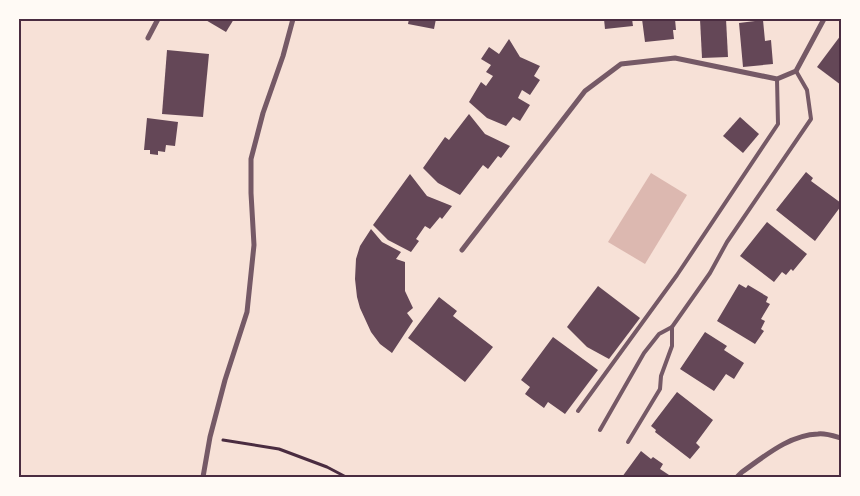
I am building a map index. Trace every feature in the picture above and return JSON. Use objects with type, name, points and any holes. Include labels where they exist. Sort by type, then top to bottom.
[{"type":"street","points":[[148,38],[158,19]]},
{"type":"street","points":[[203,477],[210,437],[225,380],[247,312],[254,245],[251,159],[263,113],[283,56],[293,19]]},
{"type":"street","points":[[462,250],[585,91],[621,64],[675,58],[778,79],[796,71],[824,19]]},
{"type":"street","points":[[738,477],[742,472],[790,440],[820,433],[841,438]]},
{"type":"lane","points":[[600,430],[644,353],[658,334],[672,327],[710,273],[727,242],[811,119],[807,90],[796,71]]},
{"type":"lane","points":[[578,411],[678,275],[778,124],[778,79]]},
{"type":"lane","points":[[628,442],[660,389],[661,376],[672,346],[672,327]]},
{"type":"path","points":[[210,437],[279,449],[327,467],[346,477]]},
{"type":"shaded area","points":[[651,173],[687,195],[645,264],[608,242]]},
{"type":"building","points":[[204,19],[234,19],[226,32]]},
{"type":"building","points":[[409,19],[436,19],[434,29],[408,24]]},
{"type":"building","points":[[604,19],[632,19],[633,26],[605,29]]},
{"type":"building","points":[[642,19],[675,19],[676,30],[673,30],[674,39],[645,42]]},
{"type":"building","points":[[700,19],[726,19],[728,57],[702,58]]},
{"type":"building","points":[[763,20],[765,41],[771,40],[773,64],[743,67],[739,23]]},
{"type":"building","points":[[841,35],[841,85],[817,67]]},
{"type":"building","points":[[509,39],[520,57],[540,66],[534,76],[540,80],[530,95],[522,90],[518,98],[530,105],[520,121],[513,117],[506,126],[487,118],[469,102],[481,82],[486,86],[493,76],[486,72],[491,65],[481,59],[489,47],[499,54]]},
{"type":"building","points":[[167,50],[209,54],[203,117],[162,114]]},
{"type":"building","points":[[469,114],[485,134],[510,146],[501,158],[498,156],[488,169],[483,165],[460,195],[438,183],[423,168],[445,137],[449,140]]},
{"type":"building","points":[[740,117],[759,134],[743,153],[723,136]]},
{"type":"building","points":[[147,118],[178,122],[175,146],[166,145],[165,152],[158,151],[158,155],[150,154],[150,150],[144,150]]},
{"type":"building","points":[[806,172],[813,178],[811,181],[841,203],[841,206],[815,241],[776,210]]},
{"type":"building","points":[[410,174],[427,196],[452,206],[442,219],[440,217],[430,229],[425,226],[416,239],[419,241],[411,252],[388,240],[373,225]]},
{"type":"building","points":[[767,222],[807,254],[793,271],[791,269],[786,275],[782,272],[774,282],[740,256]]},
{"type":"building","points":[[371,229],[382,242],[401,252],[396,259],[405,262],[405,291],[413,308],[407,313],[413,321],[392,353],[380,344],[371,332],[357,297],[355,279],[356,259],[360,246]]},
{"type":"building","points":[[739,284],[746,288],[748,285],[768,297],[766,302],[770,304],[761,319],[765,321],[761,329],[764,331],[755,344],[717,321]]},
{"type":"building","points":[[598,286],[640,318],[609,359],[587,347],[567,327]]},
{"type":"building","points":[[439,297],[457,311],[453,316],[493,347],[465,382],[408,338]]},
{"type":"building","points":[[705,332],[727,346],[724,350],[744,363],[734,379],[726,374],[714,391],[680,369]]},
{"type":"building","points":[[553,337],[598,370],[565,414],[548,402],[544,408],[525,394],[530,387],[521,380]]},
{"type":"building","points":[[677,392],[713,420],[696,443],[700,447],[690,459],[655,432],[656,430],[651,426]]},
{"type":"building","points":[[641,451],[651,459],[653,457],[663,464],[660,469],[672,477],[622,477]]}]
